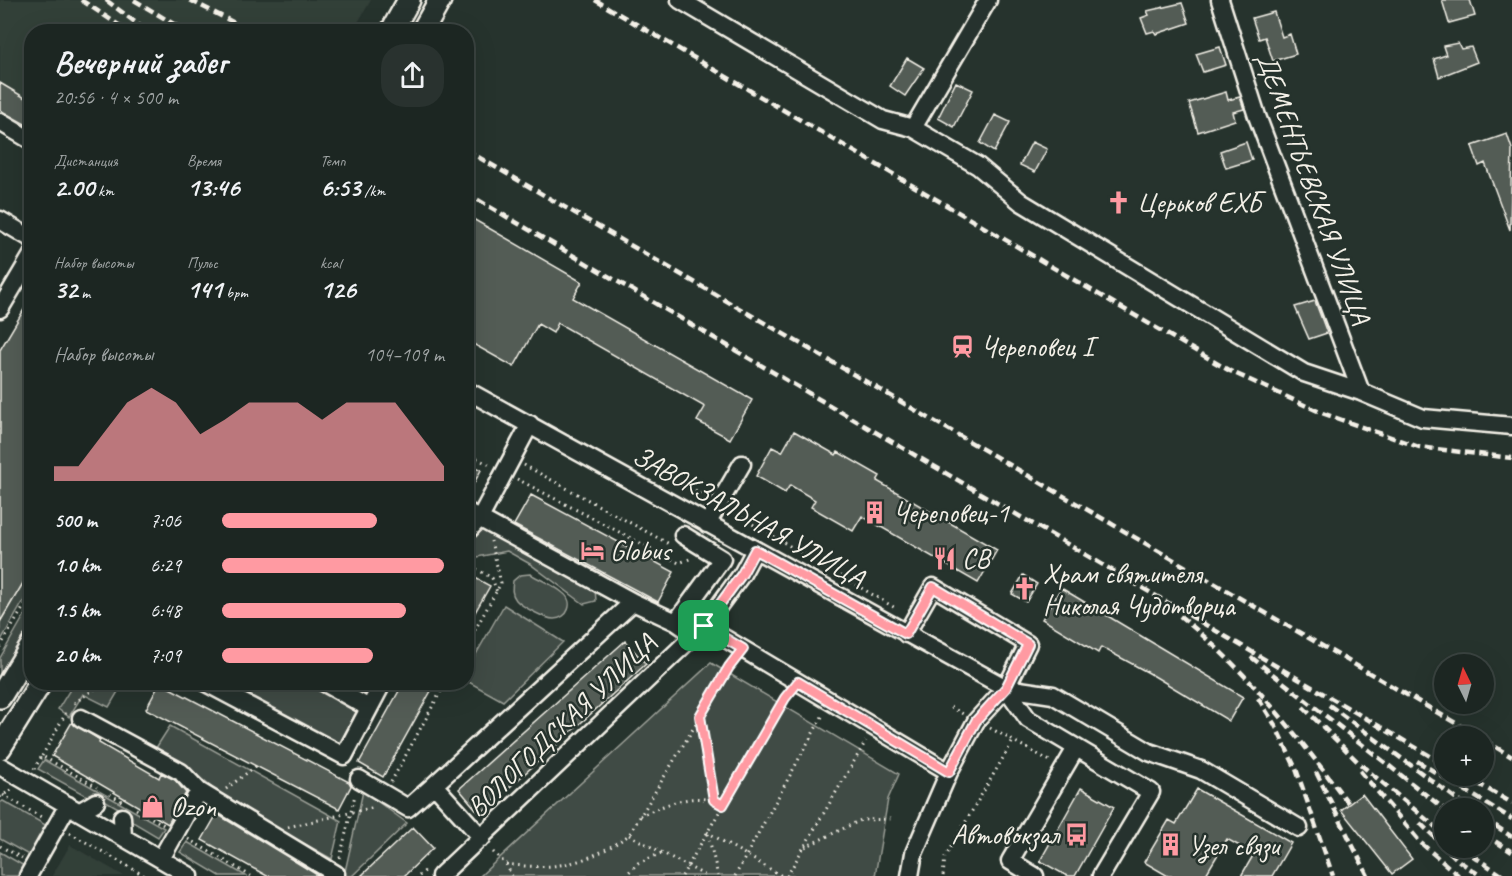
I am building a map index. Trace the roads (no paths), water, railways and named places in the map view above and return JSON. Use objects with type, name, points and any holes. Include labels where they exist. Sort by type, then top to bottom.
[{"type":"main road","points":[[396,24],[409,0]]},
{"type":"main road","points":[[426,24],[440,0]]},
{"type":"main road","points":[[0,697],[24,658]]},
{"type":"main road","points":[[0,748],[36,690]]},
{"type":"street","points":[[680,0],[706,7],[883,120],[913,128],[978,166],[1020,202],[1305,373],[1361,392],[1423,418],[1512,426]]},
{"type":"street","points":[[913,128],[988,0]]},
{"type":"street","name":"ДЕМЕНТЬЕВСКАЯ УЛИЦА","points":[[1220,0],[1257,116],[1361,392]]},
{"type":"street","points":[[0,122],[24,136]]},
{"type":"street","points":[[0,220],[24,234]]},
{"type":"street","points":[[0,309],[24,268]]},
{"type":"street","name":"ЗАВОКЗАЛЬНАЯ УЛИЦА","points":[[474,394],[1006,688]]},
{"type":"street","points":[[530,424],[478,517],[633,602],[743,649],[949,772]]},
{"type":"street","points":[[707,524],[742,464]]},
{"type":"street","points":[[676,622],[722,559],[681,542]]},
{"type":"street","name":"ВОЛОГОДСКАЯ УЛИЦА","points":[[440,876],[700,630],[742,574],[755,550]]},
{"type":"street","points":[[906,634],[933,587],[1028,644],[1006,688],[980,714],[949,772],[914,853],[910,876]]},
{"type":"street","points":[[359,779],[408,808],[633,602]]},
{"type":"street","points":[[1006,688],[1028,719],[1151,792],[1101,876]]},
{"type":"street","points":[[1006,688],[1053,695],[1149,752],[1201,770],[1299,828]]},
{"type":"street","points":[[219,690],[344,756],[379,690]]},
{"type":"street","points":[[337,690],[369,708]]},
{"type":"street","points":[[74,711],[181,772],[206,795],[335,875]]},
{"type":"street","points":[[1035,876],[1010,861],[1076,748]]},
{"type":"street","points":[[0,766],[190,876]]},
{"type":"street","points":[[434,785],[482,838]]},
{"type":"street","points":[[161,859],[206,795]]},
{"type":"street","points":[[31,870],[57,825],[74,808],[96,802]]},
{"type":"street","points":[[123,817],[123,837]]},
{"type":"railway","points":[[81,0],[117,24]]},
{"type":"railway","points":[[106,0],[138,24]]},
{"type":"railway","points":[[134,0],[174,24]]},
{"type":"railway","points":[[190,0],[236,24]]},
{"type":"railway","points":[[595,0],[1230,371],[1322,413],[1419,447],[1512,458]]},
{"type":"railway","points":[[474,155],[1461,726]]},
{"type":"railway","points":[[474,198],[1434,758]]},
{"type":"railway","points":[[1180,616],[1205,637],[1250,682],[1349,804]]},
{"type":"railway","points":[[1251,657],[1434,801]]},
{"type":"railway","points":[[1258,698],[1275,725],[1296,769],[1333,876]]},
{"type":"railway","points":[[1329,705],[1455,798]]},
{"type":"railway","points":[[1303,707],[1360,764],[1434,826]]},
{"type":"railway","points":[[1494,746],[1512,757]]},
{"type":"railway","points":[[1417,761],[1512,819]]},
{"type":"railway","points":[[1360,771],[1421,843],[1459,876]]},
{"type":"railway","points":[[1316,772],[1368,876]]},
{"type":"railway","points":[[1482,786],[1512,803]]},
{"type":"railway","points":[[1420,823],[1459,861],[1481,876]]},
{"type":"railway","points":[[1494,825],[1512,837]]},
{"type":"railway","points":[[1494,840],[1512,852]]},
{"type":"railway","points":[[1476,858],[1503,876]]},
{"type":"place","name":"Церьков ЕХБ","points":[[1119,202]]},
{"type":"place","name":"Череповец I","points":[[963,346]]},
{"type":"place","name":"Череповец-1","points":[[875,512]]},
{"type":"place","name":"Globus","points":[[592,550]]},
{"type":"place","name":"СВ","points":[[944,558]]},
{"type":"place","name":"Храм святителя Николая Чудотворца","points":[[1025,589]]},
{"type":"place","name":"Ozon","points":[[152,806]]},
{"type":"place","name":"Автовокзал","points":[[1077,834]]},
{"type":"place","name":"Узел связи","points":[[1170,845]]}]
